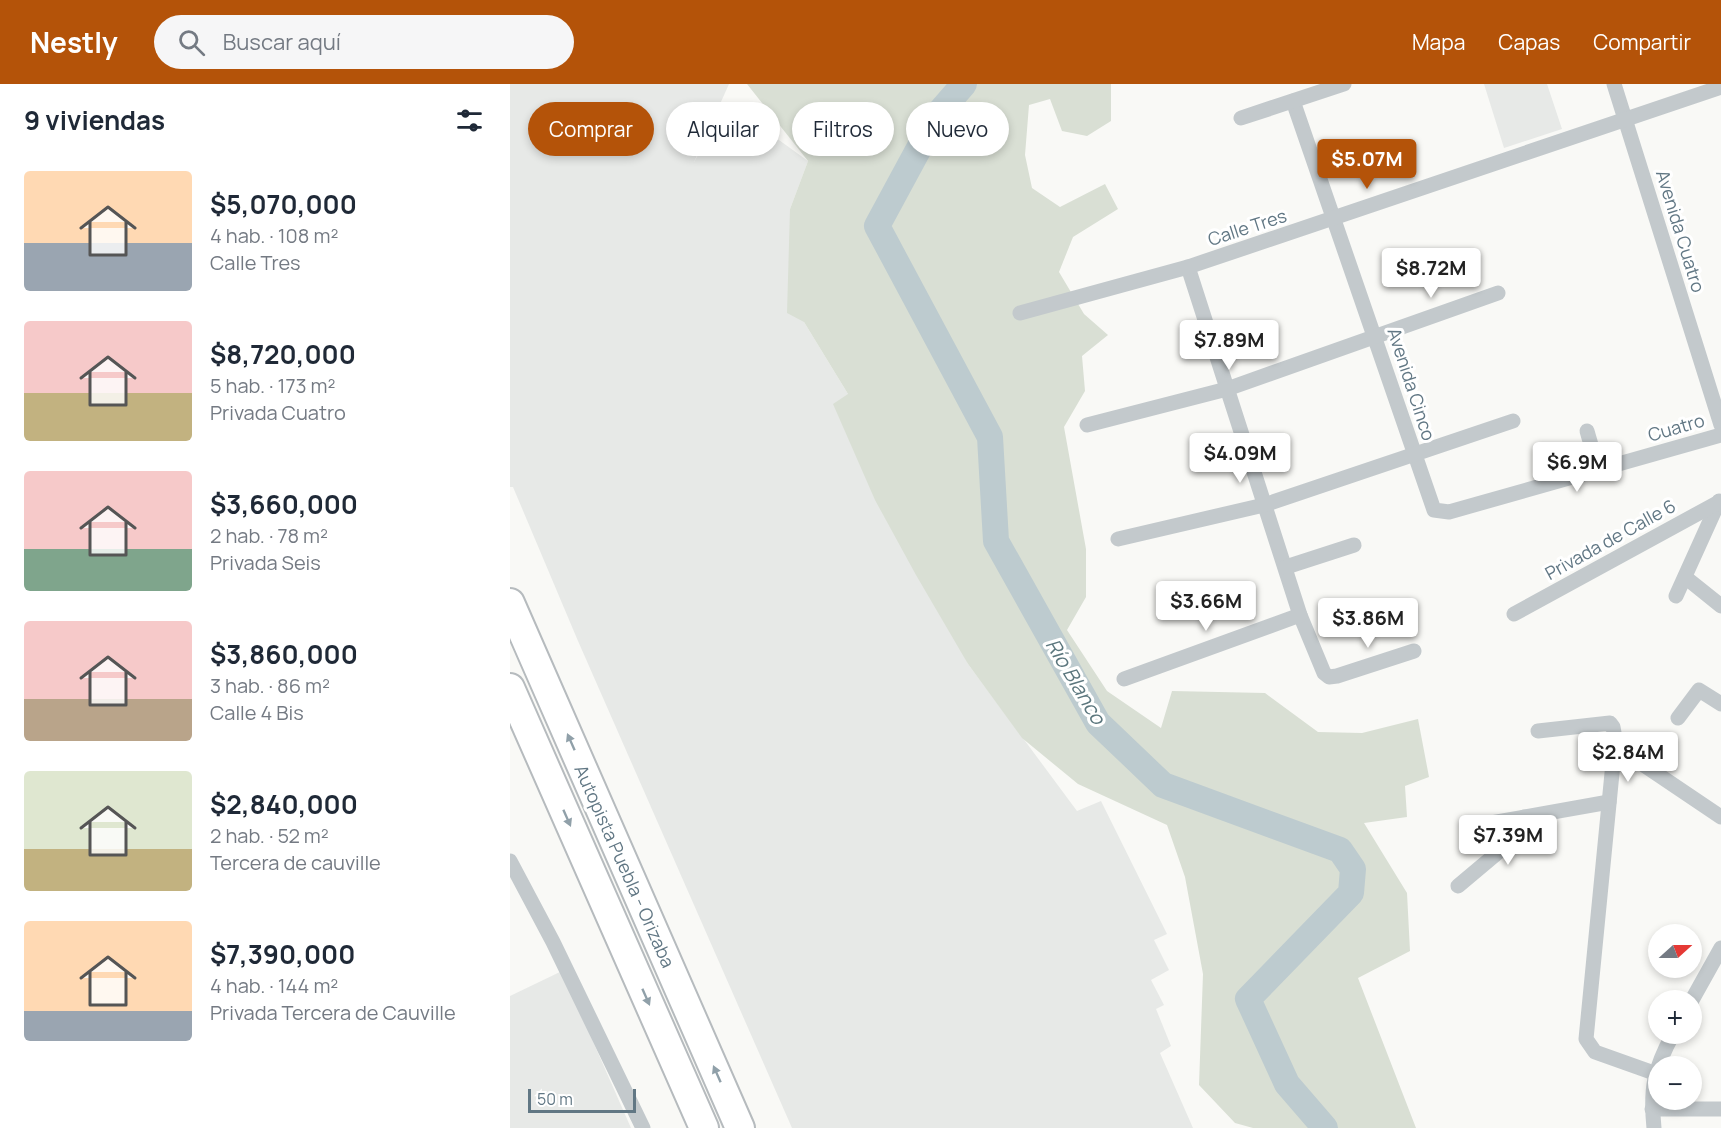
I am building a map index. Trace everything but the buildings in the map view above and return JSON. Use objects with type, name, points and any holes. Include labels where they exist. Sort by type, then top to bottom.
[{"type":"highway","name":"Autopista Puebla - Orizaba","points":[[510,603],[740,1128]]},
{"type":"highway","name":"Autopista Puebla - Orizaba","points":[[510,688],[704,1128]]},
{"type":"street","points":[[1241,118],[1344,84]]},
{"type":"street","name":"Avenida Cuatro","points":[[1614,84],[1721,425]]},
{"type":"street","name":"Calle Tres","points":[[1020,313],[1188,267],[1721,87]]},
{"type":"street","name":"Avenida Cinco","points":[[1293,101],[1434,510]]},
{"type":"street","points":[[1188,267],[1300,615],[1324,673],[1329,677],[1414,651]]},
{"type":"street","points":[[1087,425],[1227,389],[1498,293]]},
{"type":"street","points":[[1118,539],[1264,505],[1513,422]]},
{"type":"street","points":[[1587,431],[1598,469]]},
{"type":"street","name":"Cuatro","points":[[1434,510],[1449,512],[1721,435]]},
{"type":"street","points":[[1676,596],[1720,498]]},
{"type":"street","name":"Privada de Calle 6","points":[[1514,614],[1720,498]]},
{"type":"street","points":[[1286,567],[1354,545]]},
{"type":"street","points":[[1685,577],[1721,606]]},
{"type":"street","points":[[1124,679],[1300,615]]},
{"type":"street","points":[[1678,718],[1699,690],[1721,704]]},
{"type":"street","points":[[1538,731],[1610,723],[1613,727],[1618,755],[1613,763],[1586,1039],[1595,1052],[1648,1070]]},
{"type":"street","points":[[1618,755],[1629,755],[1721,817]]},
{"type":"street","points":[[1474,826],[1609,802]]},
{"type":"street","points":[[1458,886],[1508,844],[1524,817]]},
{"type":"street","points":[[510,861],[553,942],[643,1128]]},
{"type":"street","points":[[1698,990],[1721,948]]},
{"type":"street","points":[[690,1128],[691,1099]]},
{"type":"street","points":[[1702,1108],[1721,1108]]},
{"type":"street","points":[[1652,1110],[1654,1128]]},
{"type":"shaded area","points":[[510,84],[729,84],[721,102],[666,102],[666,156],[697,156],[694,162],[697,156],[780,156],[780,141],[792,149],[792,156],[801,156],[808,161],[790,209],[804,322],[848,394],[968,664],[1077,811],[1101,801],[1167,934],[1154,940],[1169,970],[1151,980],[1164,1005],[1156,1009],[1171,1046],[1160,1053],[1193,1128],[792,1128],[578,641],[513,487],[510,487]]},
{"type":"shaded area","points":[[747,84],[1111,84],[1111,121],[1087,136],[1062,131],[1050,99],[1029,105],[1025,155],[1032,188],[1060,207],[1105,184],[1118,209],[1073,237],[1059,272],[1084,314],[1108,335],[1082,356],[1085,391],[1064,427],[1086,549],[1086,597],[1067,630],[1107,691],[1161,728],[1172,691],[1265,693],[1318,732],[1362,733],[1418,719],[1429,777],[1405,786],[1407,817],[1364,823],[1407,893],[1410,951],[1358,978],[1416,1128],[1253,1128],[1235,1123],[1199,1085],[1203,974],[1185,877],[1167,825],[1078,784],[1022,738],[968,664],[875,500],[833,404],[848,394],[804,322],[787,313],[790,209],[808,161],[804,156],[894,156],[894,102],[792,102],[792,141],[780,126],[780,102],[761,102]]},
{"type":"shaded area","points":[[1484,84],[1547,84],[1562,129],[1504,148]]},
{"type":"shaded area","points":[[562,971],[631,1128],[510,1128],[510,996]]},
{"type":"waterway","name":"Río Blanco","points":[[964,84],[937,115],[877,226],[990,437],[996,541],[1098,723],[1163,785],[1340,850],[1353,869],[1351,893],[1248,999],[1287,1084],[1325,1128]]}]
